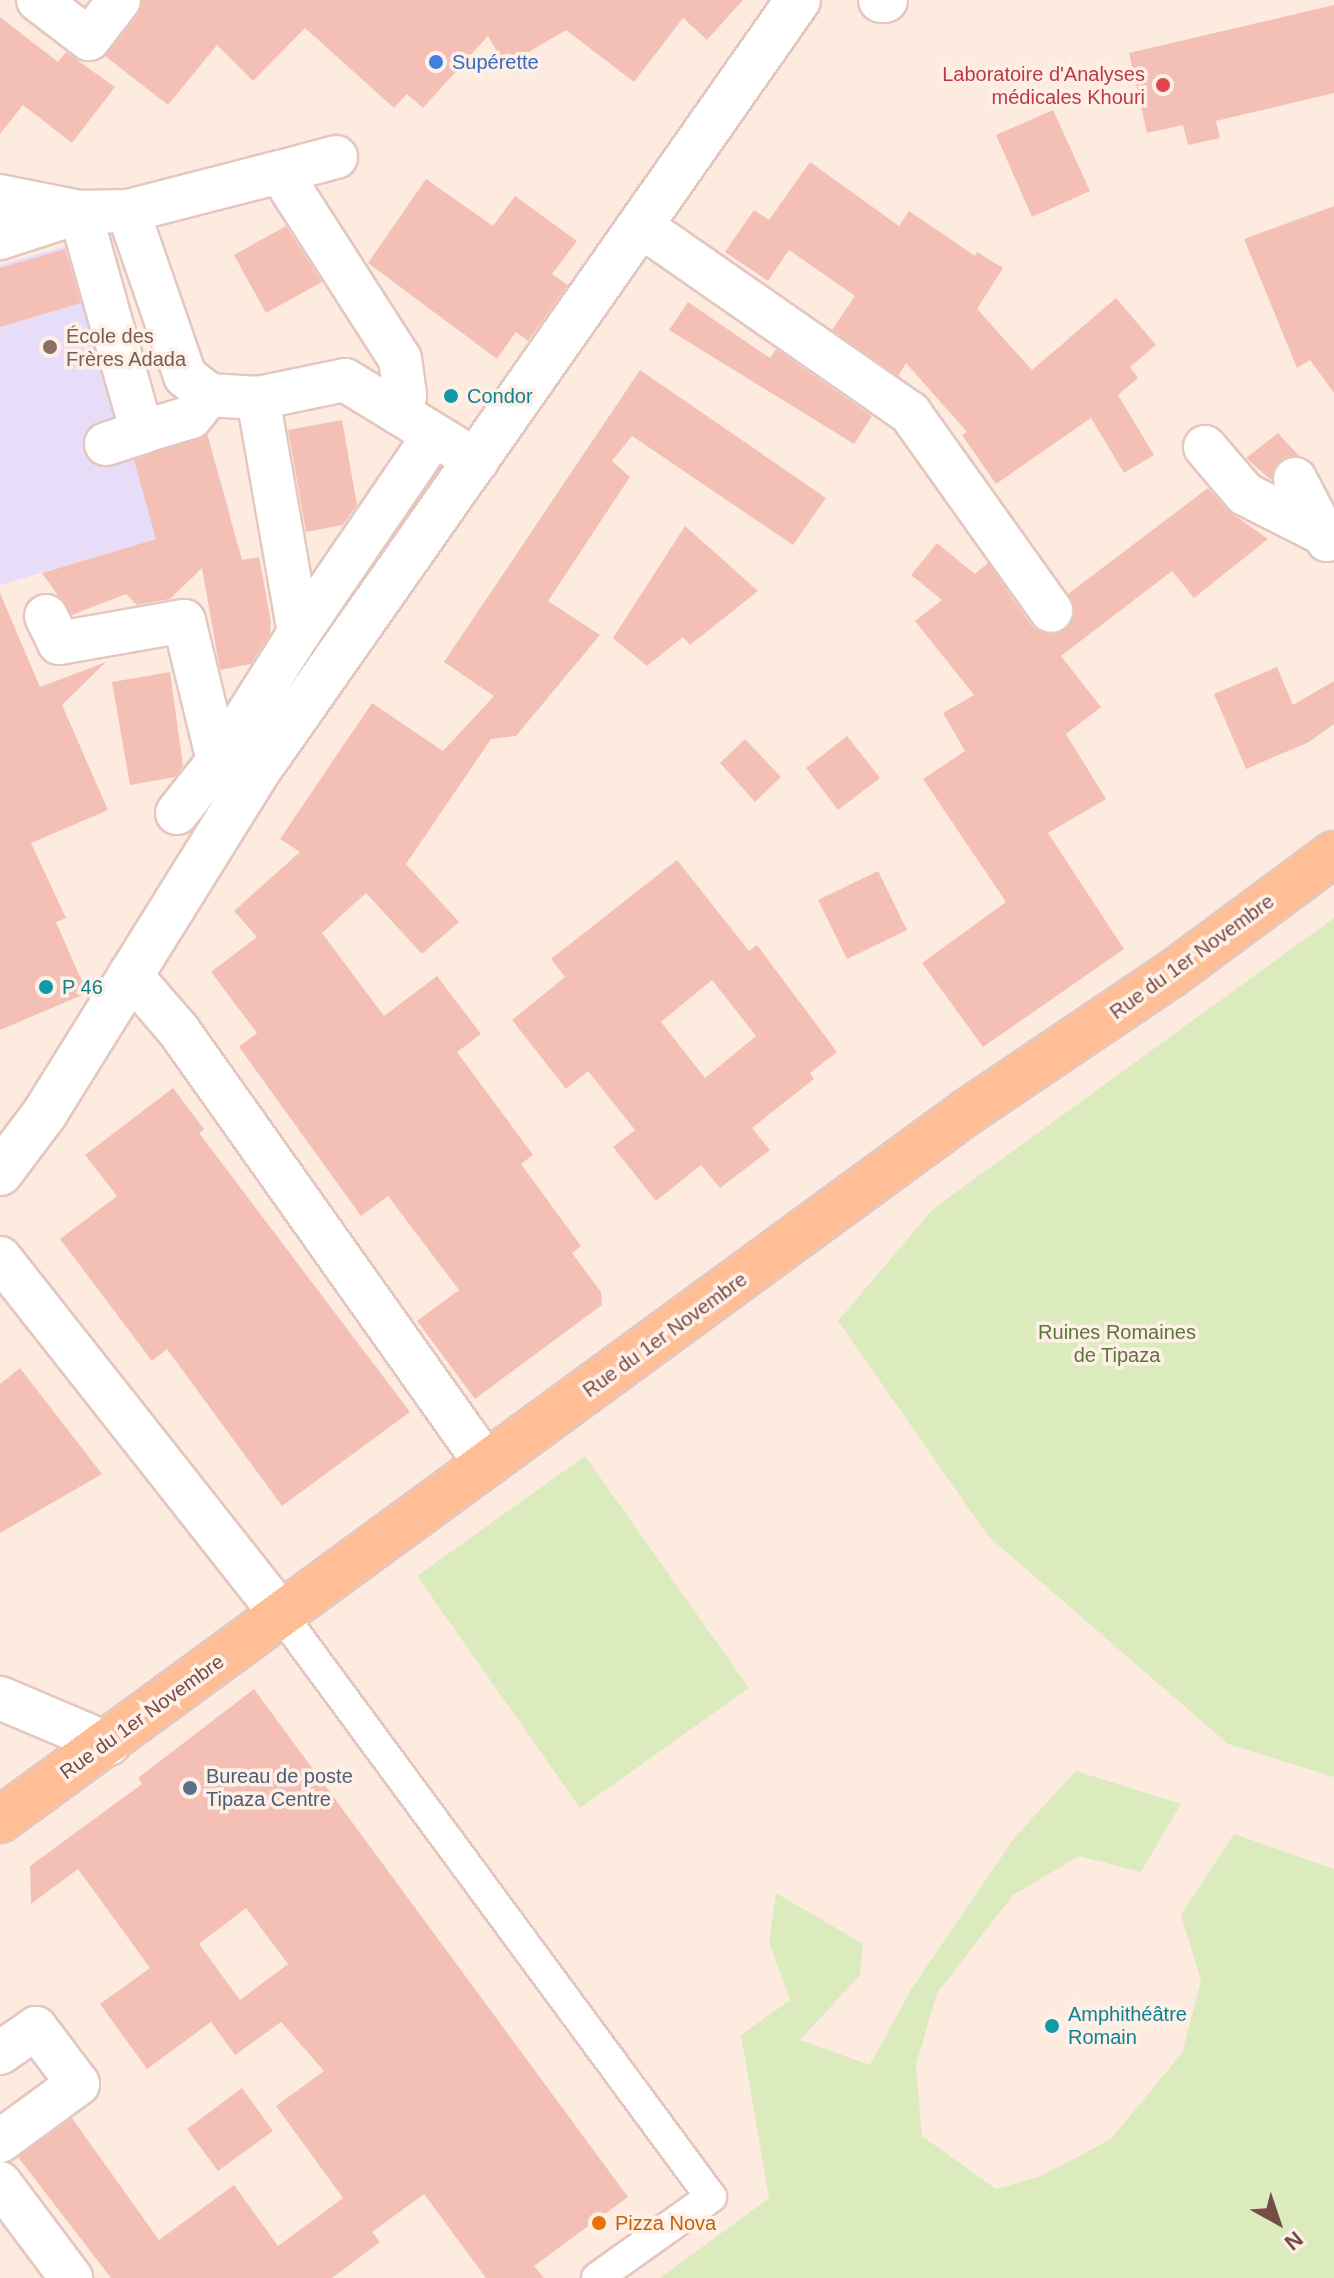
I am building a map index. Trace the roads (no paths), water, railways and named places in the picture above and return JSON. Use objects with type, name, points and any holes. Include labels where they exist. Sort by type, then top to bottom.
[{"type":"main road","points":[[0,1173],[45,1113],[262,765],[798,0]]},
{"type":"main road","name":"Rue du 1er Novembre","points":[[0,1820],[109,1744],[281,1614],[967,1112],[1169,976],[1334,854]]},
{"type":"street","points":[[38,0],[89,39],[119,0]]},
{"type":"street","points":[[0,196],[80,212],[128,211],[336,157]]},
{"type":"street","points":[[280,172],[400,359],[405,396],[399,413]]},
{"type":"street","points":[[128,211],[185,376],[209,395],[258,398],[345,380],[477,461]]},
{"type":"street","points":[[0,238],[80,212]]},
{"type":"street","points":[[80,212],[124,438],[191,417],[209,395]]},
{"type":"street","points":[[641,226],[910,413],[1051,611]]},
{"type":"street","points":[[258,398],[299,633]]},
{"type":"street","points":[[177,813],[218,761],[299,633],[434,435]]},
{"type":"street","points":[[1205,447],[1245,494],[1329,543]]},
{"type":"street","points":[[1295,479],[1329,543]]},
{"type":"street","points":[[46,616],[59,643],[184,621],[218,761]]},
{"type":"street","points":[[130,974],[179,1031],[486,1464]]},
{"type":"street","points":[[0,1258],[281,1614],[711,2197],[597,2278]]},
{"type":"street","points":[[0,1698],[109,1744]]},
{"type":"street","points":[[0,2053],[36,2028],[78,2084],[5,2127]]},
{"type":"street","points":[[0,2183],[71,2278]]},
{"type":"place","name":"Supérette","points":[[436,62]]},
{"type":"place","name":"Laboratoire d'Analyses médicales Khouri","points":[[1163,85]]},
{"type":"place","name":"École des Frères Adada","points":[[50,347]]},
{"type":"place","name":"Condor","points":[[451,396]]},
{"type":"place","name":"P 46","points":[[46,987]]},
{"type":"place","name":"Bureau de poste Tipaza Centre","points":[[190,1788]]},
{"type":"place","name":"Amphithéâtre Romain","points":[[1052,2026]]},
{"type":"place","name":"Pizza Nova","points":[[599,2223]]},
{"type":"park label","name":"Ruines Romaines de Tipaza","points":[[1117,1344]]}]
